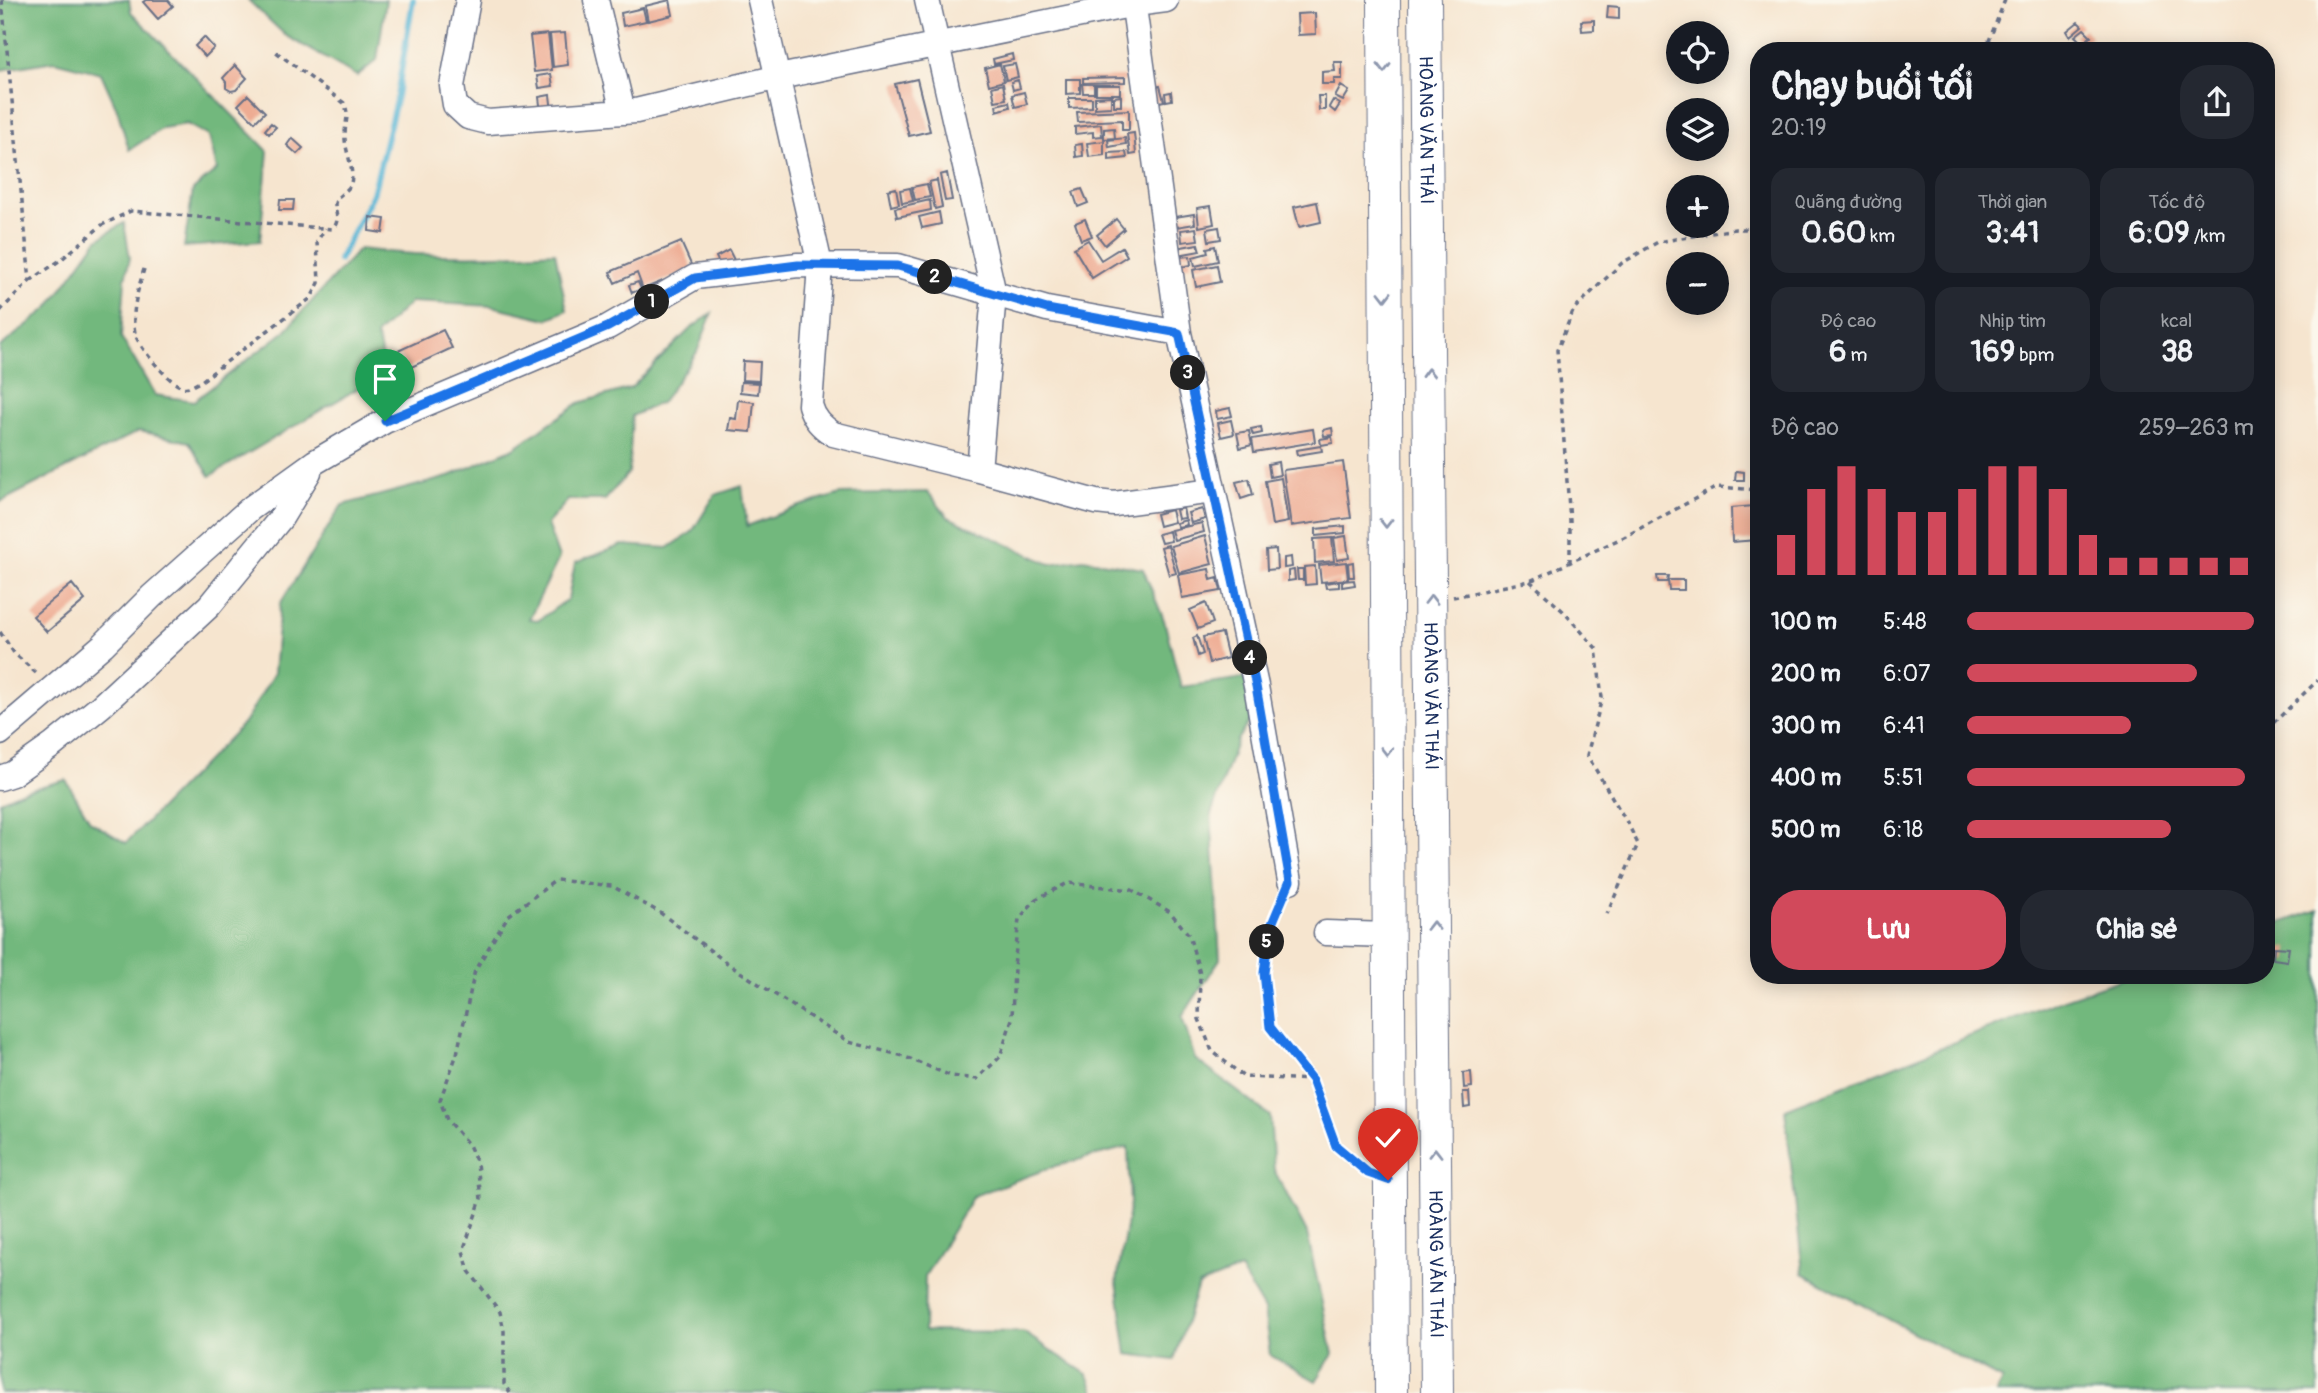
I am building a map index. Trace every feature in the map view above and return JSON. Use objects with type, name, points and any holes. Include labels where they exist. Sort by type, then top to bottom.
[{"type":"main road","points":[[1384,0],[1391,1393]]},
{"type":"main road","name":"HOÀNG VĂN THÁI","points":[[1425,0],[1437,1393]]},
{"type":"street","points":[[468,0],[452,86],[455,105],[468,117],[488,122],[636,111],[937,43],[1134,2],[1166,0]]},
{"type":"street","points":[[596,0],[624,112]]},
{"type":"street","points":[[760,0],[820,265],[810,405],[814,417],[822,426],[833,434],[1096,502],[1114,504],[1213,491]]},
{"type":"street","points":[[927,0],[994,294],[979,470]]},
{"type":"street","points":[[1134,2],[1179,333],[1256,686],[1290,881]]},
{"type":"street","points":[[0,733],[103,645],[152,596],[251,509],[314,462],[385,421],[608,327],[695,278],[798,265],[898,266],[1047,309],[1179,333]]},
{"type":"street","points":[[0,778],[12,774],[53,745],[209,606],[281,518],[314,462]]},
{"type":"street","points":[[1326,933],[1388,934]]},
{"type":"path","points":[[2,0],[30,281]]},
{"type":"path","points":[[1989,42],[2005,0]]},
{"type":"path","points":[[0,312],[30,281],[62,259],[102,225],[131,211],[332,229],[337,225],[335,202],[350,188],[352,179],[345,135],[348,112],[344,103],[276,52]]},
{"type":"path","points":[[144,269],[135,301],[135,337],[143,350],[179,386],[188,388],[265,335],[311,299],[319,283],[317,242],[325,228]]},
{"type":"path","points":[[1570,563],[1570,521],[1557,350],[1574,309],[1622,263],[1658,242],[1750,229]]},
{"type":"path","points":[[1431,602],[1530,581],[1624,537],[1717,487],[1750,489]]},
{"type":"path","points":[[1530,581],[1563,611],[1597,648],[1602,698],[1587,755],[1638,845],[1607,914]]},
{"type":"path","points":[[0,632],[14,653],[52,687]]},
{"type":"path","points":[[2275,721],[2318,680]]},
{"type":"path","points":[[510,1393],[504,1384],[504,1331],[500,1312],[469,1271],[463,1251],[481,1199],[477,1163],[469,1145],[447,1120],[440,1100],[457,1054],[475,970],[508,916],[556,880],[612,886],[659,912],[734,968],[849,1042],[903,1056],[951,1076],[977,1079],[1000,1057],[1012,1019],[1019,919],[1036,898],[1068,883],[1132,890],[1170,912],[1189,935],[1200,974],[1199,1019],[1212,1051],[1244,1077],[1312,1080]]},
{"type":"path","points":[[1290,881],[1269,931],[1264,973],[1270,1027],[1312,1080],[1336,1146],[1368,1173],[1388,1180]]},
{"type":"green space","points":[[0,0],[129,0],[131,12],[268,151],[260,241],[184,247],[193,190],[217,170],[209,136],[187,124],[163,128],[129,150],[117,109],[101,73],[54,61],[0,70]]},
{"type":"green space","points":[[248,0],[386,0],[377,60],[357,76],[285,35]]},
{"type":"green space","points":[[124,223],[130,258],[125,279],[121,337],[155,395],[194,401],[285,331],[359,249],[457,255],[555,252],[567,310],[547,319],[492,306],[411,302],[376,335],[387,371],[210,476],[189,442],[139,431],[0,502],[0,347],[48,308],[98,239]]},
{"type":"green space","points":[[712,313],[697,352],[662,402],[632,416],[629,472],[605,500],[568,500],[547,524],[559,558],[529,619],[539,620],[568,599],[575,563],[622,545],[668,548],[692,532],[715,495],[742,486],[747,526],[841,494],[928,492],[948,517],[1050,564],[1083,559],[1143,569],[1164,620],[1181,687],[1244,678],[1259,707],[1237,740],[1211,814],[1220,959],[1182,1017],[1195,1059],[1270,1116],[1274,1170],[1307,1233],[1333,1354],[1316,1381],[1270,1355],[1264,1310],[1240,1269],[1198,1285],[1174,1360],[1127,1354],[1117,1281],[1130,1203],[1128,1147],[1055,1166],[973,1196],[925,1276],[924,1331],[1023,1332],[1088,1375],[1095,1393],[0,1393],[0,801],[23,791],[66,780],[90,821],[126,843],[245,722],[274,673],[280,604],[342,505],[445,478],[514,448],[579,403],[631,388],[689,330]]},
{"type":"green space","points":[[2318,910],[2318,1393],[1996,1393],[2002,1380],[1803,1273],[1785,1109],[2108,984],[2275,984],[2275,925]]},
{"type":"building","points":[[168,0],[173,6],[158,19],[143,2]]},
{"type":"building","points":[[670,0],[673,15],[648,21],[645,6]]},
{"type":"building","points":[[1608,6],[1619,7],[1619,19],[1607,18]]},
{"type":"building","points":[[643,8],[646,21],[623,26],[621,13]]},
{"type":"building","points":[[1315,13],[1316,34],[1298,35],[1297,14]]},
{"type":"building","points":[[1594,20],[1594,30],[1582,31],[1581,21]]},
{"type":"building","points":[[2078,22],[2082,26],[2070,36],[2067,31]]},
{"type":"building","points":[[2084,29],[2091,36],[2081,42],[2075,36]]},
{"type":"building","points":[[565,33],[568,65],[553,67],[550,34]]},
{"type":"building","points":[[548,34],[552,70],[534,72],[530,36]]},
{"type":"building","points":[[204,37],[214,48],[205,57],[195,46]]},
{"type":"building","points":[[1012,54],[1013,60],[994,64],[993,59]]},
{"type":"building","points":[[1334,62],[1342,62],[1342,79],[1334,79],[1334,84],[1322,84],[1322,72],[1335,71]]},
{"type":"building","points":[[1000,64],[1004,81],[989,85],[985,68]]},
{"type":"building","points":[[1015,64],[1018,77],[1006,80],[1003,66]]},
{"type":"building","points":[[235,65],[247,78],[236,90],[231,91],[226,88],[223,78]]},
{"type":"building","points":[[551,74],[553,86],[539,88],[537,76]]},
{"type":"building","points":[[1125,77],[1125,82],[1083,83],[1083,78]]},
{"type":"building","points":[[917,79],[930,131],[909,136],[895,84]]},
{"type":"building","points":[[1066,79],[1080,79],[1080,93],[1066,94]]},
{"type":"building","points":[[1018,80],[1020,88],[1013,90],[1011,82]]},
{"type":"building","points":[[1003,84],[1006,99],[995,101],[992,87]]},
{"type":"building","points":[[1082,84],[1094,84],[1094,93],[1083,93]]},
{"type":"building","points":[[1096,85],[1120,85],[1120,94],[1096,94]]},
{"type":"building","points":[[1160,86],[1164,101],[1155,103],[1151,88]]},
{"type":"building","points":[[1341,86],[1349,91],[1343,101],[1335,97]]},
{"type":"building","points":[[1024,92],[1027,104],[1015,107],[1012,95]]},
{"type":"building","points":[[1171,92],[1172,100],[1166,101],[1165,93]]},
{"type":"building","points":[[248,95],[265,112],[255,122],[238,105]]},
{"type":"building","points":[[550,95],[552,112],[541,113],[539,97]]},
{"type":"building","points":[[1111,96],[1111,107],[1095,108],[1095,97]]},
{"type":"building","points":[[1121,96],[1121,106],[1114,106],[1114,97]]},
{"type":"building","points":[[1318,96],[1325,96],[1325,110],[1319,110]]},
{"type":"building","points":[[1069,98],[1092,98],[1092,107],[1069,108]]},
{"type":"building","points":[[1333,100],[1340,104],[1335,112],[1329,107]]},
{"type":"building","points":[[1009,102],[1010,107],[997,111],[996,105]]},
{"type":"building","points":[[1129,110],[1129,130],[1122,130],[1122,120],[1078,122],[1077,112]]},
{"type":"building","points":[[271,123],[276,127],[269,134],[265,130]]},
{"type":"building","points":[[1101,124],[1102,136],[1093,137],[1093,132],[1075,134],[1075,127]]},
{"type":"building","points":[[1114,128],[1115,138],[1104,139],[1104,129]]},
{"type":"building","points":[[1134,133],[1136,154],[1130,155],[1127,134]]},
{"type":"building","points":[[292,138],[303,148],[297,154],[287,145]]},
{"type":"building","points":[[1125,138],[1126,144],[1109,147],[1108,140]]},
{"type":"building","points":[[1104,141],[1104,155],[1089,157],[1087,143]]},
{"type":"building","points":[[1082,144],[1083,156],[1076,157],[1075,145]]},
{"type":"building","points":[[1126,152],[1127,158],[1109,160],[1109,153]]},
{"type":"building","points":[[947,173],[952,200],[945,201],[940,175]]},
{"type":"building","points":[[937,180],[942,207],[935,209],[929,182]]},
{"type":"building","points":[[927,184],[930,197],[915,200],[912,187]]},
{"type":"building","points":[[896,188],[899,204],[891,206],[888,190]]},
{"type":"building","points":[[910,188],[913,201],[902,203],[900,190]]},
{"type":"building","points":[[1082,189],[1088,203],[1078,207],[1073,192]]},
{"type":"building","points":[[280,200],[294,200],[293,210],[279,210]]},
{"type":"building","points":[[930,200],[931,210],[897,217],[895,208]]},
{"type":"building","points":[[1317,202],[1321,222],[1299,227],[1294,207]]},
{"type":"building","points":[[1211,206],[1214,224],[1199,227],[1197,208]]},
{"type":"building","points":[[939,212],[941,224],[922,228],[919,217]]},
{"type":"building","points":[[1194,214],[1195,224],[1176,227],[1175,217]]},
{"type":"building","points":[[370,217],[385,219],[383,233],[369,231]]},
{"type":"building","points":[[1085,219],[1092,236],[1081,240],[1075,223]]},
{"type":"building","points":[[1116,219],[1124,229],[1105,245],[1097,235]]},
{"type":"building","points":[[1219,227],[1221,239],[1209,241],[1207,229]]},
{"type":"building","points":[[1196,228],[1198,240],[1182,242],[1181,230]]},
{"type":"building","points":[[1088,240],[1101,260],[1122,247],[1127,256],[1092,278],[1074,248]]},
{"type":"building","points":[[681,242],[693,269],[643,289],[637,273],[615,283],[610,272]]},
{"type":"building","points":[[1198,244],[1200,251],[1178,255],[1176,248]]},
{"type":"building","points":[[1215,246],[1218,261],[1195,266],[1193,257],[1208,253],[1207,248]]},
{"type":"building","points":[[729,250],[734,260],[721,267],[716,257]]},
{"type":"building","points":[[1190,256],[1191,265],[1181,267],[1180,257]]},
{"type":"building","points":[[1217,265],[1220,282],[1196,287],[1193,270]]},
{"type":"building","points":[[638,282],[641,289],[632,293],[629,285]]},
{"type":"building","points":[[443,330],[452,348],[407,369],[398,351]]},
{"type":"building","points":[[743,361],[760,362],[759,381],[742,380]]},
{"type":"building","points":[[741,382],[759,383],[758,394],[740,392]]},
{"type":"building","points":[[738,400],[754,402],[751,432],[728,430],[730,418],[736,419]]},
{"type":"building","points":[[1230,408],[1232,416],[1217,419],[1216,411]]},
{"type":"building","points":[[1231,420],[1234,434],[1221,437],[1218,423]]},
{"type":"building","points":[[1261,427],[1262,433],[1253,435],[1251,429]]},
{"type":"building","points":[[1332,428],[1333,435],[1324,436],[1323,430]]},
{"type":"building","points":[[1313,429],[1315,442],[1254,452],[1252,439]]},
{"type":"building","points":[[1249,431],[1252,445],[1240,448],[1237,433]]},
{"type":"building","points":[[1332,437],[1333,443],[1321,445],[1320,439]]},
{"type":"building","points":[[1321,446],[1322,451],[1297,455],[1296,450]]},
{"type":"building","points":[[1278,462],[1280,475],[1270,477],[1268,464]]},
{"type":"building","points":[[1343,462],[1351,518],[1291,526],[1283,470]]},
{"type":"building","points":[[1736,471],[1744,472],[1744,480],[1735,480]]},
{"type":"building","points":[[1281,478],[1288,522],[1272,525],[1265,481]]},
{"type":"building","points":[[1249,479],[1253,495],[1241,499],[1236,482]]},
{"type":"building","points":[[1750,506],[1750,541],[1732,542],[1731,508]]},
{"type":"building","points":[[1183,508],[1185,518],[1178,519],[1176,510]]},
{"type":"building","points":[[1202,509],[1205,519],[1191,523],[1188,513]]},
{"type":"building","points":[[1171,510],[1174,522],[1159,526],[1156,514]]},
{"type":"building","points":[[1186,520],[1187,525],[1178,527],[1176,523]]},
{"type":"building","points":[[1202,523],[1204,532],[1174,540],[1171,530]]},
{"type":"building","points":[[1345,526],[1345,533],[1316,536],[1316,529]]},
{"type":"building","points":[[1169,531],[1171,541],[1161,543],[1158,534]]},
{"type":"building","points":[[1205,536],[1212,564],[1179,573],[1171,546]]},
{"type":"building","points":[[1346,536],[1349,558],[1337,560],[1334,538]]},
{"type":"building","points":[[1332,538],[1334,561],[1315,563],[1314,539]]},
{"type":"building","points":[[1168,545],[1176,573],[1169,575],[1161,547]]},
{"type":"building","points":[[1276,549],[1277,569],[1267,570],[1266,550]]},
{"type":"building","points":[[1291,557],[1292,567],[1284,568],[1284,558]]},
{"type":"building","points":[[1346,562],[1348,579],[1321,582],[1319,565]]},
{"type":"building","points":[[1353,562],[1354,577],[1349,577],[1348,563]]},
{"type":"building","points":[[1315,566],[1316,584],[1305,585],[1304,567]]},
{"type":"building","points":[[1209,569],[1211,580],[1218,578],[1221,591],[1182,598],[1178,575]]},
{"type":"building","points":[[1297,569],[1303,569],[1303,580],[1298,580]]},
{"type":"building","points":[[1294,570],[1295,580],[1288,581],[1288,571]]},
{"type":"building","points":[[1657,576],[1668,576],[1667,582],[1658,582]]},
{"type":"building","points":[[1354,580],[1355,585],[1342,587],[1342,581]]},
{"type":"building","points":[[1668,580],[1684,580],[1684,590],[1669,590]]},
{"type":"building","points":[[1339,581],[1339,587],[1326,588],[1325,583]]},
{"type":"building","points":[[72,584],[85,600],[47,632],[33,616]]},
{"type":"building","points":[[1206,603],[1213,623],[1198,629],[1190,610]]},
{"type":"building","points":[[1222,633],[1228,658],[1209,663],[1203,637]]},
{"type":"building","points":[[1197,636],[1203,654],[1198,656],[1193,638]]},
{"type":"building","points":[[2275,947],[2289,948],[2287,961],[2275,959]]},
{"type":"building","points":[[1471,1072],[1472,1087],[1464,1088],[1463,1073]]},
{"type":"building","points":[[1463,1092],[1469,1092],[1470,1107],[1464,1108]]},
{"type":"waterway","points":[[339,260],[373,194],[397,96],[413,0]]},
{"type":"route","points":[[385,421],[608,327],[695,278],[798,265],[898,266],[1047,309],[1179,333],[1256,686],[1290,881],[1269,931],[1264,973],[1270,1027],[1312,1080],[1336,1146],[1368,1173],[1388,1180]]}]
